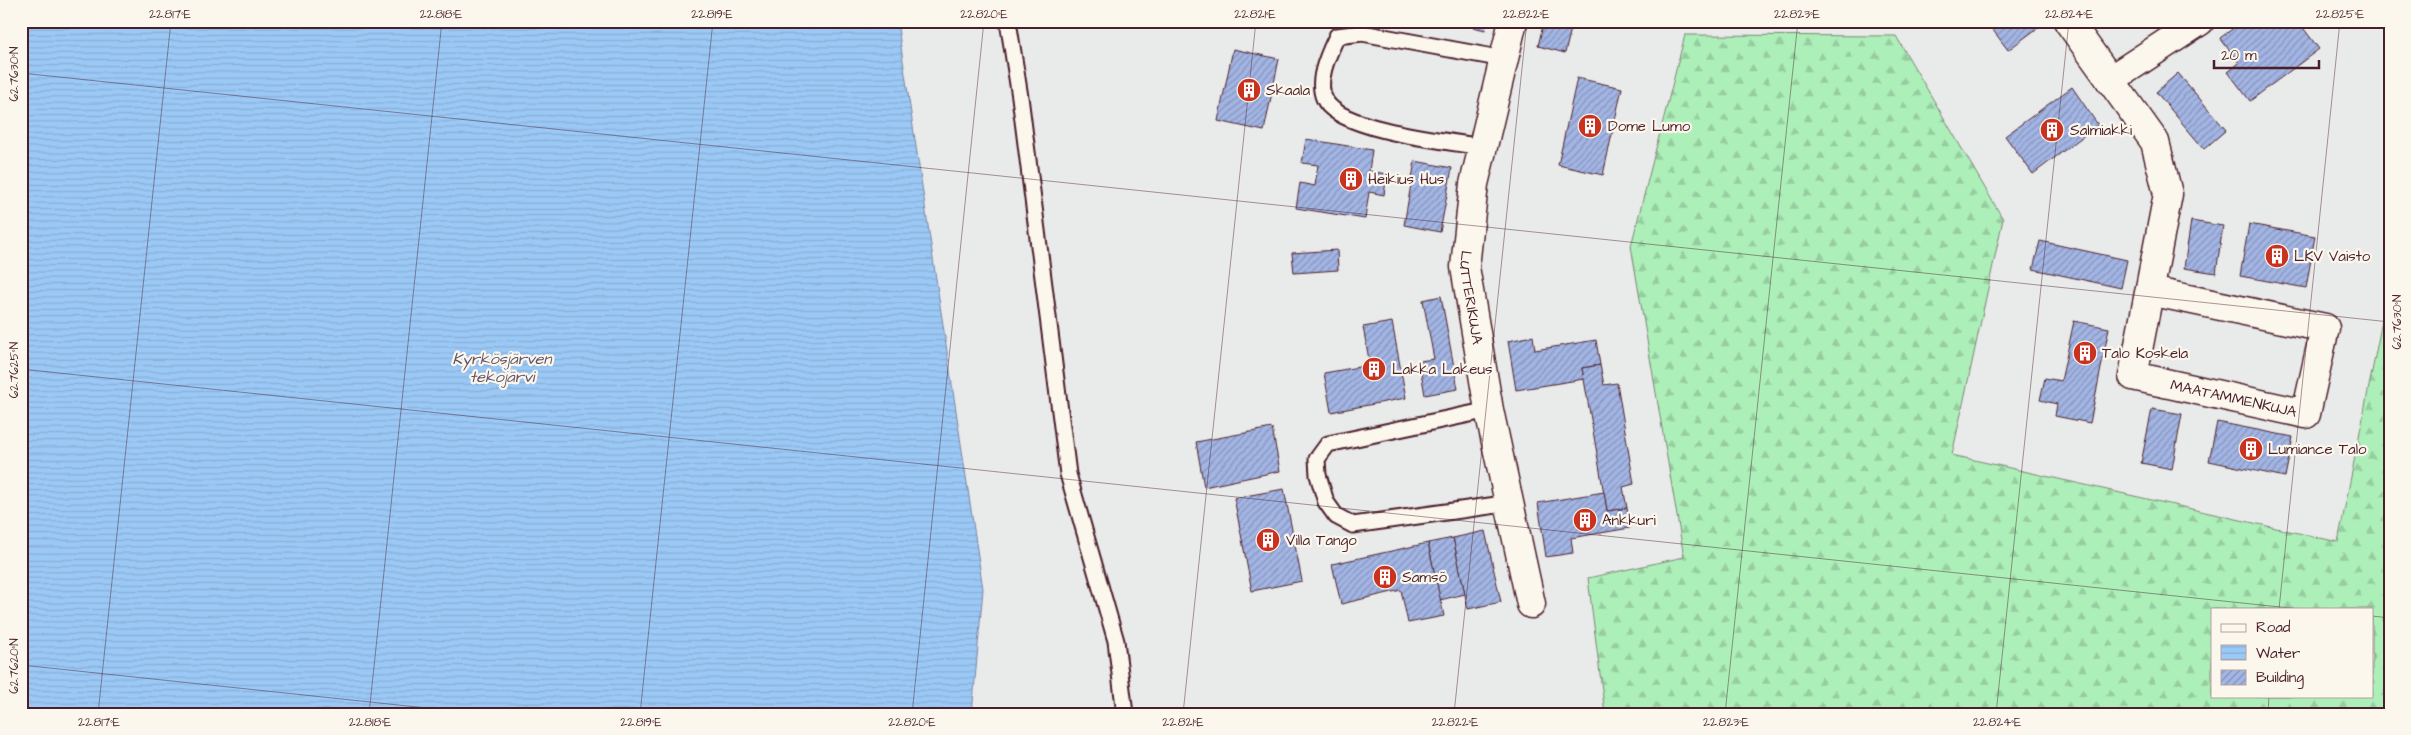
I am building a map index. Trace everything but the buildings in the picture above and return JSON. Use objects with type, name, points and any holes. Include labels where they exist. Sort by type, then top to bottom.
[{"type":"street","name":"LUTTERIKUJA","points":[[1513,21],[1474,184],[1465,267],[1489,410],[1511,503],[1531,604]]},
{"type":"street","name":"MAATAMMENKUJA","points":[[2068,21],[2155,142],[2168,194],[2133,376],[2306,414],[2325,328],[2150,291]]},
{"type":"street","points":[[2110,80],[2200,21]]},
{"type":"lane","points":[[1008,21],[1020,97],[1068,474],[1116,641],[1125,714]]},
{"type":"lane","points":[[1483,147],[1362,125],[1340,116],[1325,101],[1322,79],[1326,57],[1337,36],[1362,33],[1504,60]]},
{"type":"lane","points":[[1489,410],[1328,444],[1317,459],[1318,475],[1326,502],[1336,516],[1353,525],[1511,503]]},
{"type":"green space","points":[[1685,35],[1896,36],[2003,219],[1952,455],[2338,542],[2390,281],[2390,714],[1605,714],[1588,578],[1684,557],[1631,246]]},
{"type":"water","name":"Kyrkösjärven tekojärvi","points":[[21,21],[897,21],[983,589],[972,714],[21,714]]},
{"type":"place","name":"Skaala","points":[[1249,90]]},
{"type":"place","name":"Dome Lumo","points":[[1590,126]]},
{"type":"place","name":"Salmiakki","points":[[2052,130]]},
{"type":"place","name":"Heikius Hus","points":[[1351,179]]},
{"type":"place","name":"LKV Vaisto","points":[[2277,256]]},
{"type":"place","name":"Talo Koskela","points":[[2085,353]]},
{"type":"place","name":"Lakka Lakeus","points":[[1374,369]]},
{"type":"place","name":"Lumiance Talo","points":[[2251,449]]},
{"type":"place","name":"Ankkuri","points":[[1585,520]]},
{"type":"place","name":"Villa Tango","points":[[1268,540]]},
{"type":"place","name":"Samsö","points":[[1385,577]]}]
